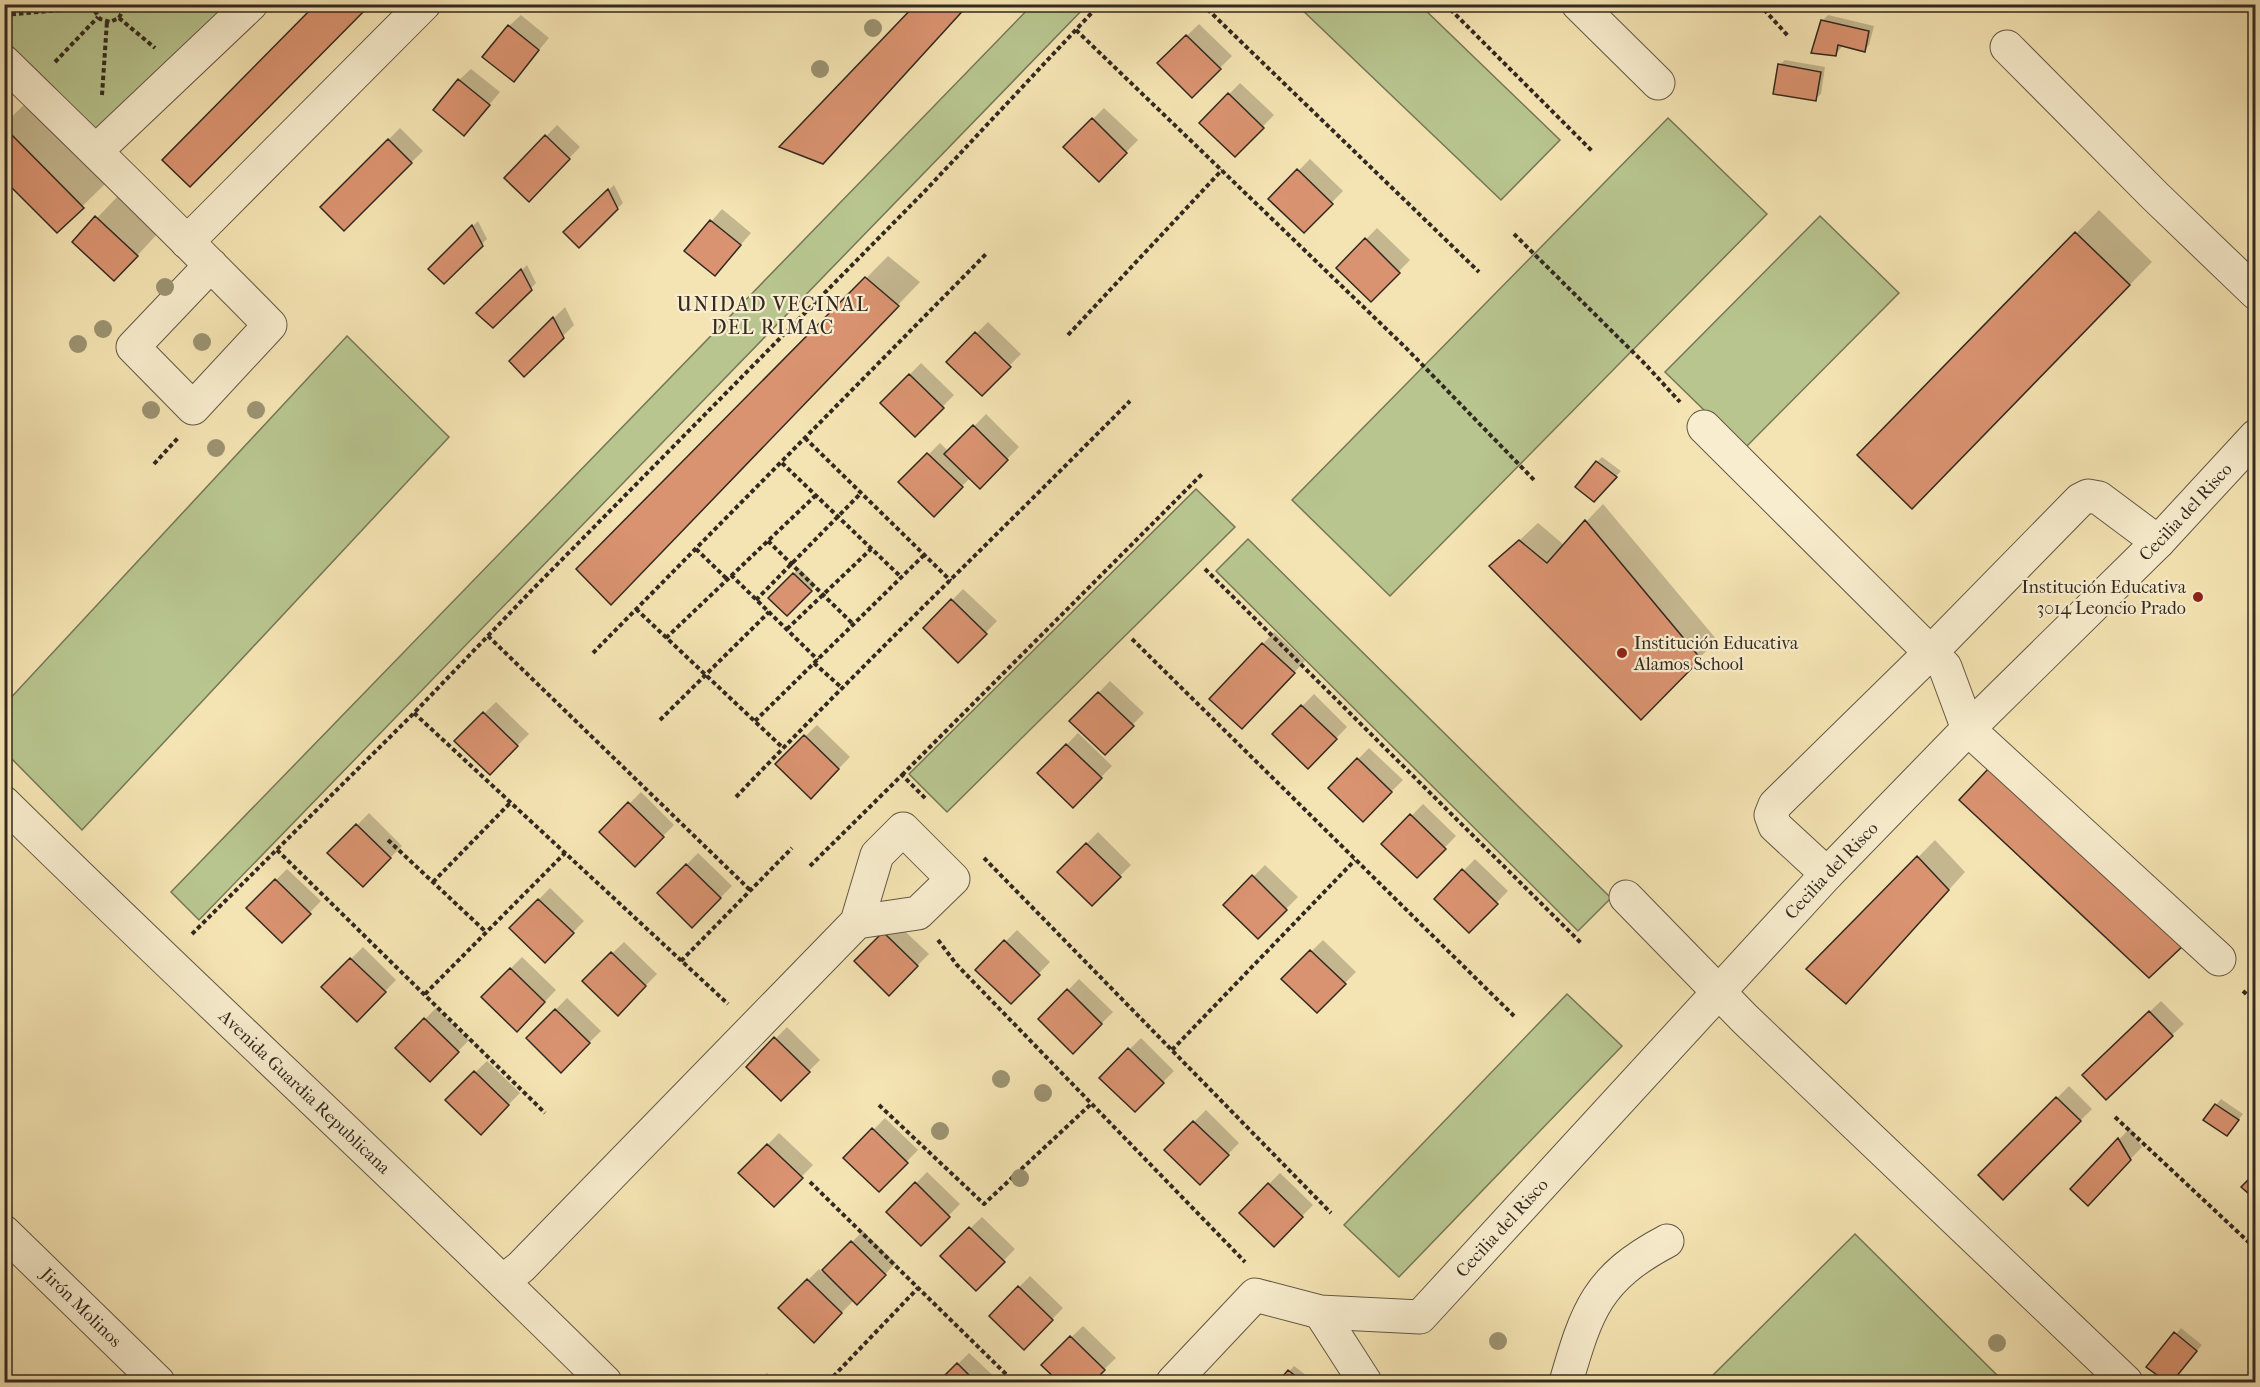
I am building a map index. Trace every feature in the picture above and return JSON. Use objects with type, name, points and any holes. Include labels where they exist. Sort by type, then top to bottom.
[{"type":"street","points":[[99,148],[250,4]]},
{"type":"street","points":[[187,242],[424,4]]},
{"type":"street","points":[[1578,4],[1658,83]]},
{"type":"street","points":[[2007,47],[2154,196],[2256,293]]},
{"type":"street","points":[[4,62],[99,148],[211,265]]},
{"type":"street","points":[[1704,427],[1945,668],[1968,729],[2219,959]]},
{"type":"street","name":"Cecilia del Risco","points":[[1320,1312],[1420,1317],[1827,874],[1968,729],[2157,542],[2256,436]]},
{"type":"street","points":[[1827,874],[1775,826],[1771,815],[1775,805],[1931,652],[2080,500],[2088,496],[2099,498],[2157,542]]},
{"type":"street","name":"Avenida Guardia Republicana","points":[[4,804],[131,928],[503,1281],[592,1379]]},
{"type":"street","points":[[503,1281],[521,1267],[857,922],[876,855],[903,829],[953,879],[918,913],[857,922]]},
{"type":"street","points":[[1626,897],[1718,992],[2126,1383]]},
{"type":"street","name":"Jirón Molinos","points":[[4,1232],[158,1383]]},
{"type":"street","points":[[1566,1383],[1592,1308],[1609,1282],[1640,1255],[1667,1241]]},
{"type":"street","points":[[1173,1383],[1252,1281],[1320,1312],[1365,1383]]},
{"type":"path","points":[[119,18],[122,6],[150,4]]},
{"type":"path","points":[[192,934],[414,713],[925,191],[1100,4]]},
{"type":"path","points":[[1202,4],[1479,272]]},
{"type":"path","points":[[1445,4],[1593,152]]},
{"type":"path","points":[[1760,4],[1789,37]]},
{"type":"path","points":[[4,15],[95,6],[94,10],[99,17],[107,21],[119,18]]},
{"type":"path","points":[[31,88],[99,17]]},
{"type":"path","points":[[119,18],[180,71]]},
{"type":"path","points":[[99,148],[107,21]]},
{"type":"path","points":[[1076,30],[1405,347],[1535,481]]},
{"type":"path","points":[[1068,335],[1222,170]]},
{"type":"path","points":[[1514,234],[1645,364],[1704,427]]},
{"type":"path","points":[[593,653],[986,254]]},
{"type":"path","points":[[736,796],[1130,401]]},
{"type":"path","points":[[805,438],[951,581]]},
{"type":"path","points":[[782,463],[901,577]]},
{"type":"path","points":[[810,866],[1203,473]]},
{"type":"path","points":[[756,600],[861,493]]},
{"type":"path","points":[[666,638],[815,496]]},
{"type":"path","points":[[768,541],[854,624]]},
{"type":"path","points":[[696,549],[769,612],[842,688]]},
{"type":"path","points":[[787,630],[871,549]]},
{"type":"path","points":[[755,721],[924,555]]},
{"type":"path","points":[[1205,569],[1582,944]]},
{"type":"path","points":[[636,609],[783,748]]},
{"type":"path","points":[[660,720],[769,612]]},
{"type":"path","points":[[488,636],[750,890]]},
{"type":"path","points":[[1132,639],[1514,1016]]},
{"type":"path","points":[[414,713],[754,1028]]},
{"type":"path","points":[[902,775],[931,804]]},
{"type":"path","points":[[433,882],[510,802]]},
{"type":"path","points":[[388,840],[486,932]]},
{"type":"path","points":[[681,961],[792,848]]},
{"type":"path","points":[[277,850],[545,1113]]},
{"type":"path","points":[[424,994],[565,853]]},
{"type":"path","points":[[979,853],[1331,1214]]},
{"type":"path","points":[[1172,1050],[1355,860]]},
{"type":"path","points":[[918,913],[957,965],[1091,1104],[1252,1281]]},
{"type":"path","points":[[2243,991],[2256,1003]]},
{"type":"path","points":[[879,1105],[984,1204],[1091,1104]]},
{"type":"path","points":[[2115,1117],[2256,1249]]},
{"type":"path","points":[[810,1182],[1014,1383]]},
{"type":"path","points":[[828,1383],[918,1287]]},
{"type":"path","points":[[2251,1383],[2256,1378]]},
{"type":"green space","points":[[6,4],[231,5],[101,134],[5,40]]},
{"type":"green space","points":[[1033,4],[1087,5],[199,920],[171,892]]},
{"type":"green space","points":[[1297,5],[1420,5],[1560,140],[1501,200]]},
{"type":"green space","points":[[1668,118],[1767,214],[1390,596],[1292,500]]},
{"type":"green space","points":[[1820,216],[1899,293],[1744,449],[1665,372]]},
{"type":"green space","points":[[347,336],[449,437],[82,830],[5,752],[5,704]]},
{"type":"green space","points":[[1196,489],[1235,527],[947,812],[909,774]]},
{"type":"green space","points":[[1248,539],[1611,898],[1578,931],[1216,571]]},
{"type":"green space","points":[[1567,994],[1622,1046],[1399,1277],[1344,1225]]},
{"type":"green space","points":[[1855,1234],[2004,1382],[1706,1382]]},
{"type":"building","points":[[316,4],[371,4],[190,187],[162,160]]},
{"type":"building","points":[[916,4],[969,4],[823,164],[779,147]]},
{"type":"building","points":[[1821,20],[1869,31],[1865,52],[1838,45],[1836,56],[1811,53]]},
{"type":"building","points":[[508,25],[539,50],[514,82],[482,57]]},
{"type":"building","points":[[1186,35],[1221,69],[1192,98],[1157,63]]},
{"type":"building","points":[[1778,64],[1821,72],[1816,101],[1773,94]]},
{"type":"building","points":[[458,79],[490,105],[464,136],[433,110]]},
{"type":"building","points":[[1228,93],[1264,128],[1235,157],[1199,123]]},
{"type":"building","points":[[1092,118],[1127,153],[1099,182],[1063,147]]},
{"type":"building","points":[[4,127],[84,208],[57,233],[4,180]]},
{"type":"building","points":[[545,135],[570,159],[529,202],[504,178]]},
{"type":"building","points":[[388,139],[412,163],[344,231],[320,207]]},
{"type":"building","points":[[1297,169],[1333,204],[1304,233],[1268,199]]},
{"type":"building","points":[[608,189],[618,209],[579,248],[563,232]]},
{"type":"building","points":[[95,216],[138,256],[114,281],[72,242]]},
{"type":"building","points":[[710,220],[741,245],[715,276],[684,251]]},
{"type":"building","points":[[472,225],[483,246],[444,284],[428,269]]},
{"type":"building","points":[[2075,232],[2130,285],[1912,509],[1857,455]]},
{"type":"building","points":[[1365,238],[1400,273],[1371,302],[1336,268]]},
{"type":"building","points":[[521,269],[532,290],[493,328],[476,313]]},
{"type":"building","points":[[865,277],[899,306],[611,605],[576,569]]},
{"type":"building","points":[[553,317],[564,338],[524,377],[509,361]]},
{"type":"building","points":[[975,332],[1011,367],[982,396],[946,362]]},
{"type":"building","points":[[909,374],[944,408],[915,437],[880,403]]},
{"type":"building","points":[[973,425],[1008,460],[980,489],[944,454]]},
{"type":"building","points":[[927,453],[963,487],[934,517],[898,482]]},
{"type":"building","points":[[1596,461],[1617,477],[1594,502],[1575,487]]},
{"type":"building","points":[[1585,520],[1701,659],[1641,720],[1489,566],[1519,540],[1547,563]]},
{"type":"building","points":[[793,573],[812,591],[787,616],[768,598]]},
{"type":"building","points":[[951,599],[987,634],[958,663],[923,628]]},
{"type":"building","points":[[1262,643],[1295,673],[1242,729],[1209,699]]},
{"type":"building","points":[[1098,692],[1134,726],[1105,755],[1069,721]]},
{"type":"building","points":[[1301,705],[1337,739],[1308,769],[1272,734]]},
{"type":"building","points":[[483,712],[518,746],[490,775],[454,741]]},
{"type":"building","points":[[804,735],[839,769],[811,799],[775,764]]},
{"type":"building","points":[[1066,744],[1102,778],[1073,808],[1037,773]]},
{"type":"building","points":[[1357,758],[1392,792],[1363,822],[1328,788]]},
{"type":"building","points":[[1988,769],[2185,944],[2149,978],[1959,800]]},
{"type":"building","points":[[628,802],[664,837],[635,867],[599,832]]},
{"type":"building","points":[[1410,814],[1446,849],[1417,878],[1381,844]]},
{"type":"building","points":[[356,824],[391,858],[363,887],[327,853]]},
{"type":"building","points":[[1086,843],[1121,877],[1092,906],[1057,872]]},
{"type":"building","points":[[1917,856],[1949,890],[1846,1004],[1806,969]]},
{"type":"building","points":[[686,864],[721,898],[692,928],[657,893]]},
{"type":"building","points":[[1462,869],[1498,904],[1469,933],[1434,899]]},
{"type":"building","points":[[1252,875],[1287,910],[1258,939],[1223,905]]},
{"type":"building","points":[[275,879],[311,914],[282,943],[246,908]]},
{"type":"building","points":[[538,899],[574,933],[545,963],[509,928]]},
{"type":"building","points":[[883,932],[918,966],[889,996],[854,961]]},
{"type":"building","points":[[1004,940],[1040,975],[1011,1004],[975,970]]},
{"type":"building","points":[[1310,950],[1346,984],[1317,1013],[1281,979]]},
{"type":"building","points":[[611,952],[646,986],[618,1016],[582,981]]},
{"type":"building","points":[[350,958],[386,992],[357,1022],[321,987]]},
{"type":"building","points":[[510,968],[545,1002],[517,1032],[481,997]]},
{"type":"building","points":[[1067,989],[1102,1024],[1073,1054],[1038,1019]]},
{"type":"building","points":[[555,1009],[590,1043],[561,1073],[526,1038]]},
{"type":"building","points":[[2149,1011],[2173,1036],[2106,1100],[2082,1075]]},
{"type":"building","points":[[424,1018],[459,1052],[430,1082],[395,1048]]},
{"type":"building","points":[[774,1037],[810,1072],[781,1101],[746,1067]]},
{"type":"building","points":[[1128,1048],[1164,1083],[1135,1112],[1099,1078]]},
{"type":"building","points":[[474,1071],[509,1105],[481,1135],[445,1100]]},
{"type":"building","points":[[2056,1097],[2081,1121],[2003,1200],[1978,1175]]},
{"type":"building","points":[[2215,1104],[2239,1120],[2227,1136],[2203,1120]]},
{"type":"building","points":[[1193,1121],[1229,1155],[1200,1185],[1164,1150]]},
{"type":"building","points":[[872,1128],[908,1163],[879,1192],[843,1158]]},
{"type":"building","points":[[2118,1138],[2131,1160],[2088,1206],[2070,1189]]},
{"type":"building","points":[[767,1144],[803,1178],[774,1207],[738,1173]]},
{"type":"building","points":[[2256,1172],[2256,1200],[2241,1187]]},
{"type":"building","points":[[915,1182],[950,1217],[921,1246],[886,1212]]},
{"type":"building","points":[[1268,1183],[1303,1217],[1274,1247],[1239,1213]]},
{"type":"building","points":[[969,1227],[1005,1262],[976,1291],[940,1256]]},
{"type":"building","points":[[851,1241],[886,1275],[857,1305],[822,1270]]},
{"type":"building","points":[[807,1279],[842,1313],[814,1343],[778,1308]]},
{"type":"building","points":[[1018,1286],[1053,1320],[1024,1350],[989,1316]]},
{"type":"building","points":[[2174,1332],[2197,1351],[2172,1382],[2167,1382],[2146,1367]]},
{"type":"building","points":[[1070,1336],[1105,1370],[1093,1382],[1059,1382],[1041,1365]]},
{"type":"building","points":[[957,1363],[976,1382],[938,1382]]},
{"type":"building","points":[[1288,1370],[1303,1382],[1278,1382]]},
{"type":"place","name":"Institución Educativa 3014 Leoncio Prado","points":[[2198,597]]},
{"type":"place","name":"Institución Educativa Alamos School","points":[[1622,653]]},
{"type":"district","name":"UNIDAD VECINAL DEL RIMAC","points":[[773,316]]}]
